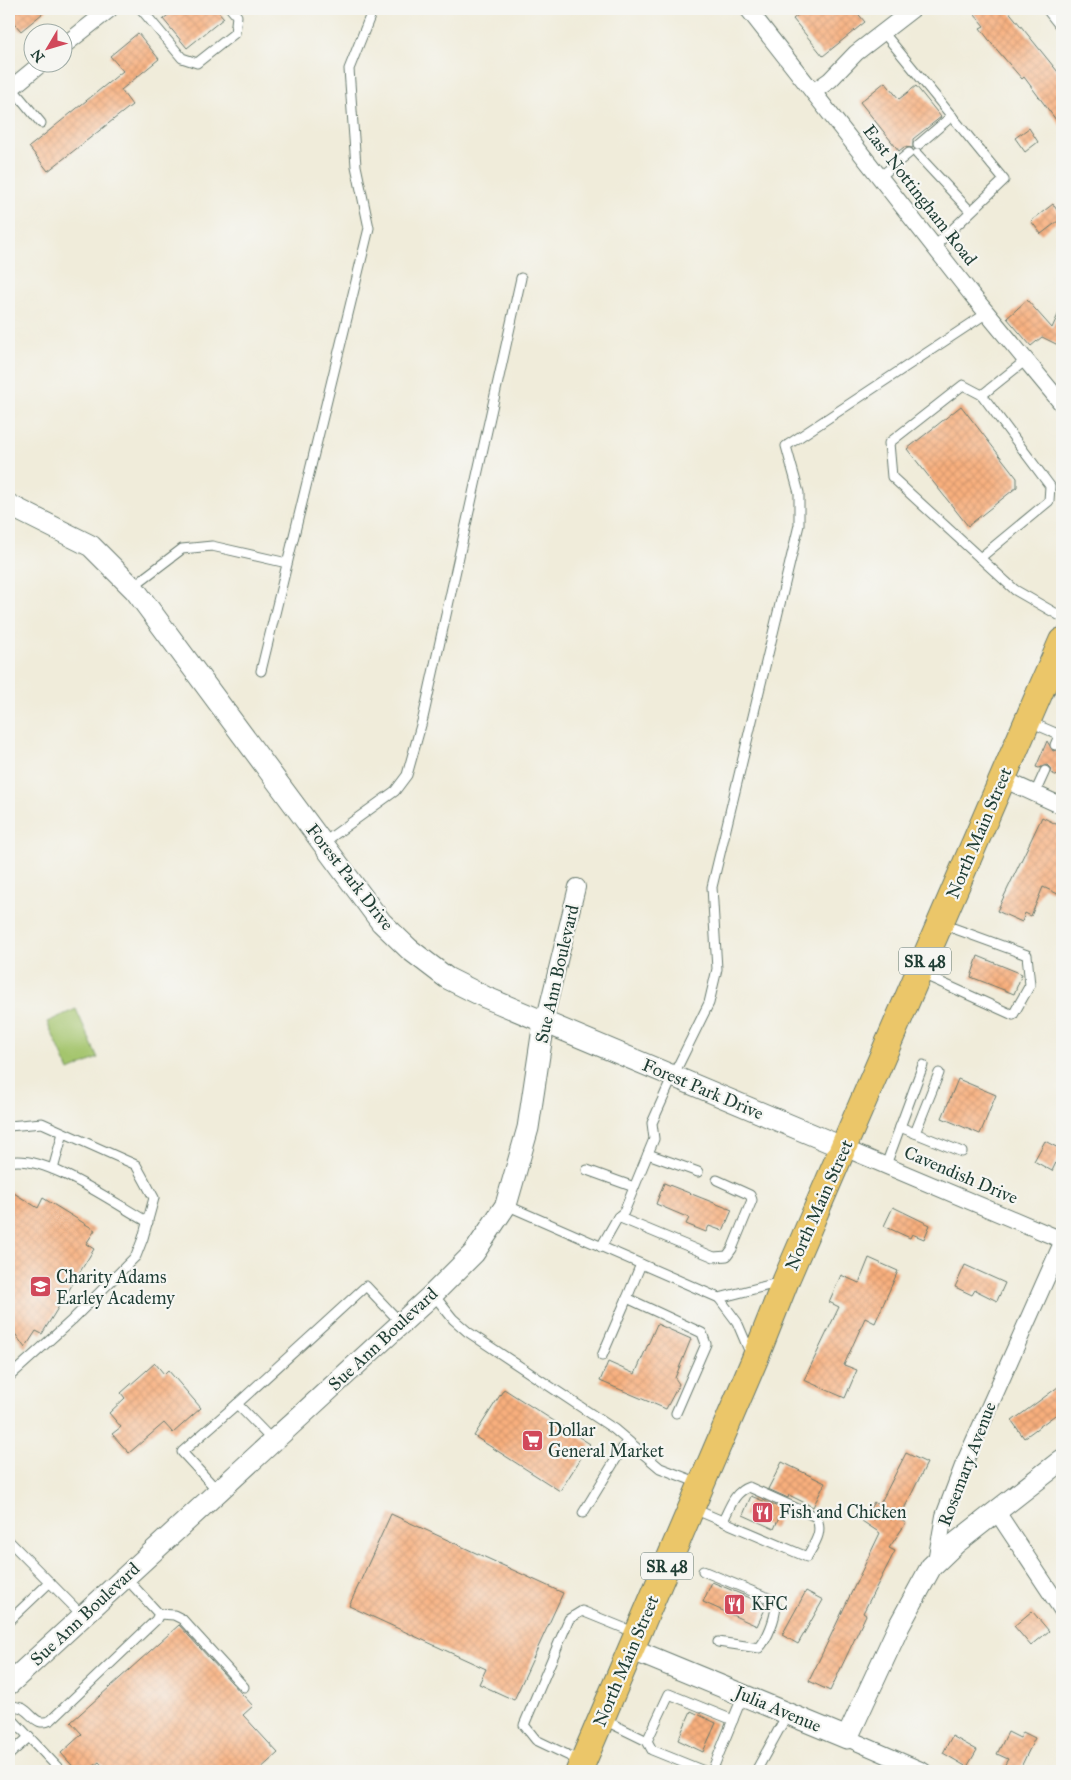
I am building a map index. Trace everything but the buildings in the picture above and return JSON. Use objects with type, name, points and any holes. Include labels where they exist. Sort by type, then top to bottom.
[{"type":"main road","name":"North Main Street","points":[[581,1767],[754,1361],[786,1280],[1028,721],[1050,680],[1062,640]]},
{"type":"street","points":[[72,39],[110,9]]},
{"type":"street","name":"East Nottingham Road","points":[[748,9],[987,313],[1062,404]]},
{"type":"street","points":[[813,92],[913,9]]},
{"type":"street","points":[[1051,9],[1062,23]]},
{"type":"street","points":[[10,89],[31,72]]},
{"type":"street","name":"Forest Park Drive","points":[[9,505],[91,546],[132,587],[381,922],[409,949],[446,978],[486,998],[844,1148]]},
{"type":"street","points":[[1003,779],[1062,806]]},
{"type":"street","name":"Sue Ann Boulevard","points":[[9,1684],[433,1294],[474,1253],[506,1205],[528,1128],[544,1022],[577,887]]},
{"type":"street","name":"Cavendish Drive","points":[[844,1148],[1062,1242]]},
{"type":"street","name":"Rosemary Avenue","points":[[847,1738],[899,1626],[936,1561],[944,1516],[963,1466],[1062,1242]]},
{"type":"street","points":[[936,1561],[1062,1460]]},
{"type":"street","points":[[997,1512],[1062,1610]]},
{"type":"street","name":"Julia Avenue","points":[[635,1642],[743,1694],[923,1771]]},
{"type":"lane","points":[[141,9],[182,58],[197,63],[235,33],[237,16],[231,9]]},
{"type":"lane","points":[[261,670],[368,228],[356,166],[349,69],[373,9]]},
{"type":"lane","points":[[883,32],[1004,180],[935,246]]},
{"type":"lane","points":[[10,89],[41,123]]},
{"type":"lane","points":[[918,144],[952,116]]},
{"type":"lane","points":[[881,176],[913,153],[970,212]]},
{"type":"lane","points":[[322,843],[395,791],[407,775],[423,718],[521,278]]},
{"type":"lane","points":[[601,1247],[618,1217],[624,1212],[654,1139],[652,1123],[709,1004],[717,969],[712,887],[799,526],[799,493],[786,446],[987,313]]},
{"type":"lane","points":[[982,395],[1026,360]]},
{"type":"lane","points":[[980,558],[1049,501],[1050,486],[982,395],[963,386],[889,443],[892,477],[980,558],[1015,590],[1062,617]]},
{"type":"lane","points":[[132,587],[182,549],[212,546],[287,563]]},
{"type":"lane","points":[[1028,721],[1061,732],[1055,745]]},
{"type":"lane","points":[[1035,793],[1045,771]]},
{"type":"lane","points":[[919,973],[1013,1014],[1030,986],[1027,955],[940,924]]},
{"type":"lane","points":[[886,1165],[924,1065]]},
{"type":"lane","points":[[915,1133],[939,1073]]},
{"type":"lane","points":[[9,1126],[42,1124],[136,1165],[154,1198],[144,1238],[136,1256],[72,1320],[9,1377]]},
{"type":"lane","points":[[900,1127],[962,1152]]},
{"type":"lane","points":[[53,1169],[63,1133]]},
{"type":"lane","points":[[648,1154],[698,1172]]},
{"type":"lane","points":[[9,1162],[18,1160],[53,1169],[148,1222]]},
{"type":"lane","points":[[587,1170],[634,1187]]},
{"type":"lane","points":[[618,1217],[714,1257],[727,1256],[732,1249],[752,1200],[750,1195],[717,1180]]},
{"type":"lane","points":[[506,1205],[719,1298],[737,1322],[754,1361]]},
{"type":"lane","points":[[602,1356],[641,1264]]},
{"type":"lane","points":[[719,1298],[786,1280]]},
{"type":"lane","points":[[218,1492],[182,1452],[366,1286],[401,1323]]},
{"type":"lane","points":[[433,1294],[453,1319],[468,1332],[614,1429],[660,1468],[702,1484]]},
{"type":"lane","points":[[628,1298],[702,1333],[705,1338],[706,1344],[676,1413]]},
{"type":"lane","points":[[237,1404],[273,1441]]},
{"type":"lane","points":[[583,1513],[627,1441]]},
{"type":"lane","points":[[691,1508],[807,1557],[819,1535],[820,1524],[816,1517],[750,1486],[741,1490],[736,1496],[723,1521]]},
{"type":"lane","points":[[9,1540],[83,1616]]},
{"type":"lane","points":[[703,1571],[771,1599],[776,1606],[775,1614],[763,1644],[759,1648],[718,1642]]},
{"type":"lane","points":[[125,1577],[159,1614],[174,1615],[182,1618],[244,1687]]},
{"type":"lane","points":[[9,1621],[50,1582]]},
{"type":"lane","points":[[581,1767],[536,1740],[524,1725],[569,1619],[582,1610],[635,1642]]},
{"type":"lane","points":[[9,1704],[23,1709],[35,1720],[44,1723],[51,1720],[156,1620],[159,1614]]},
{"type":"lane","points":[[647,1741],[669,1694],[732,1720]]},
{"type":"lane","points":[[712,1771],[743,1694]]},
{"type":"lane","points":[[9,1704],[12,1719],[62,1771]]},
{"type":"lane","points":[[756,1771],[788,1713]]},
{"type":"lane","points":[[602,1719],[647,1741],[652,1750],[704,1771]]},
{"type":"lane","points":[[9,1755],[29,1737]]},
{"type":"green space","points":[[76,1009],[98,1058],[69,1071],[47,1022]]},
{"type":"place","name":"Charity Adams Earley Academy","points":[[40,1287]]},
{"type":"place","name":"Dollar General Market","points":[[532,1440]]},
{"type":"place","name":"Fish and Chicken","points":[[763,1512]]},
{"type":"place","name":"KFC","points":[[735,1604]]}]
